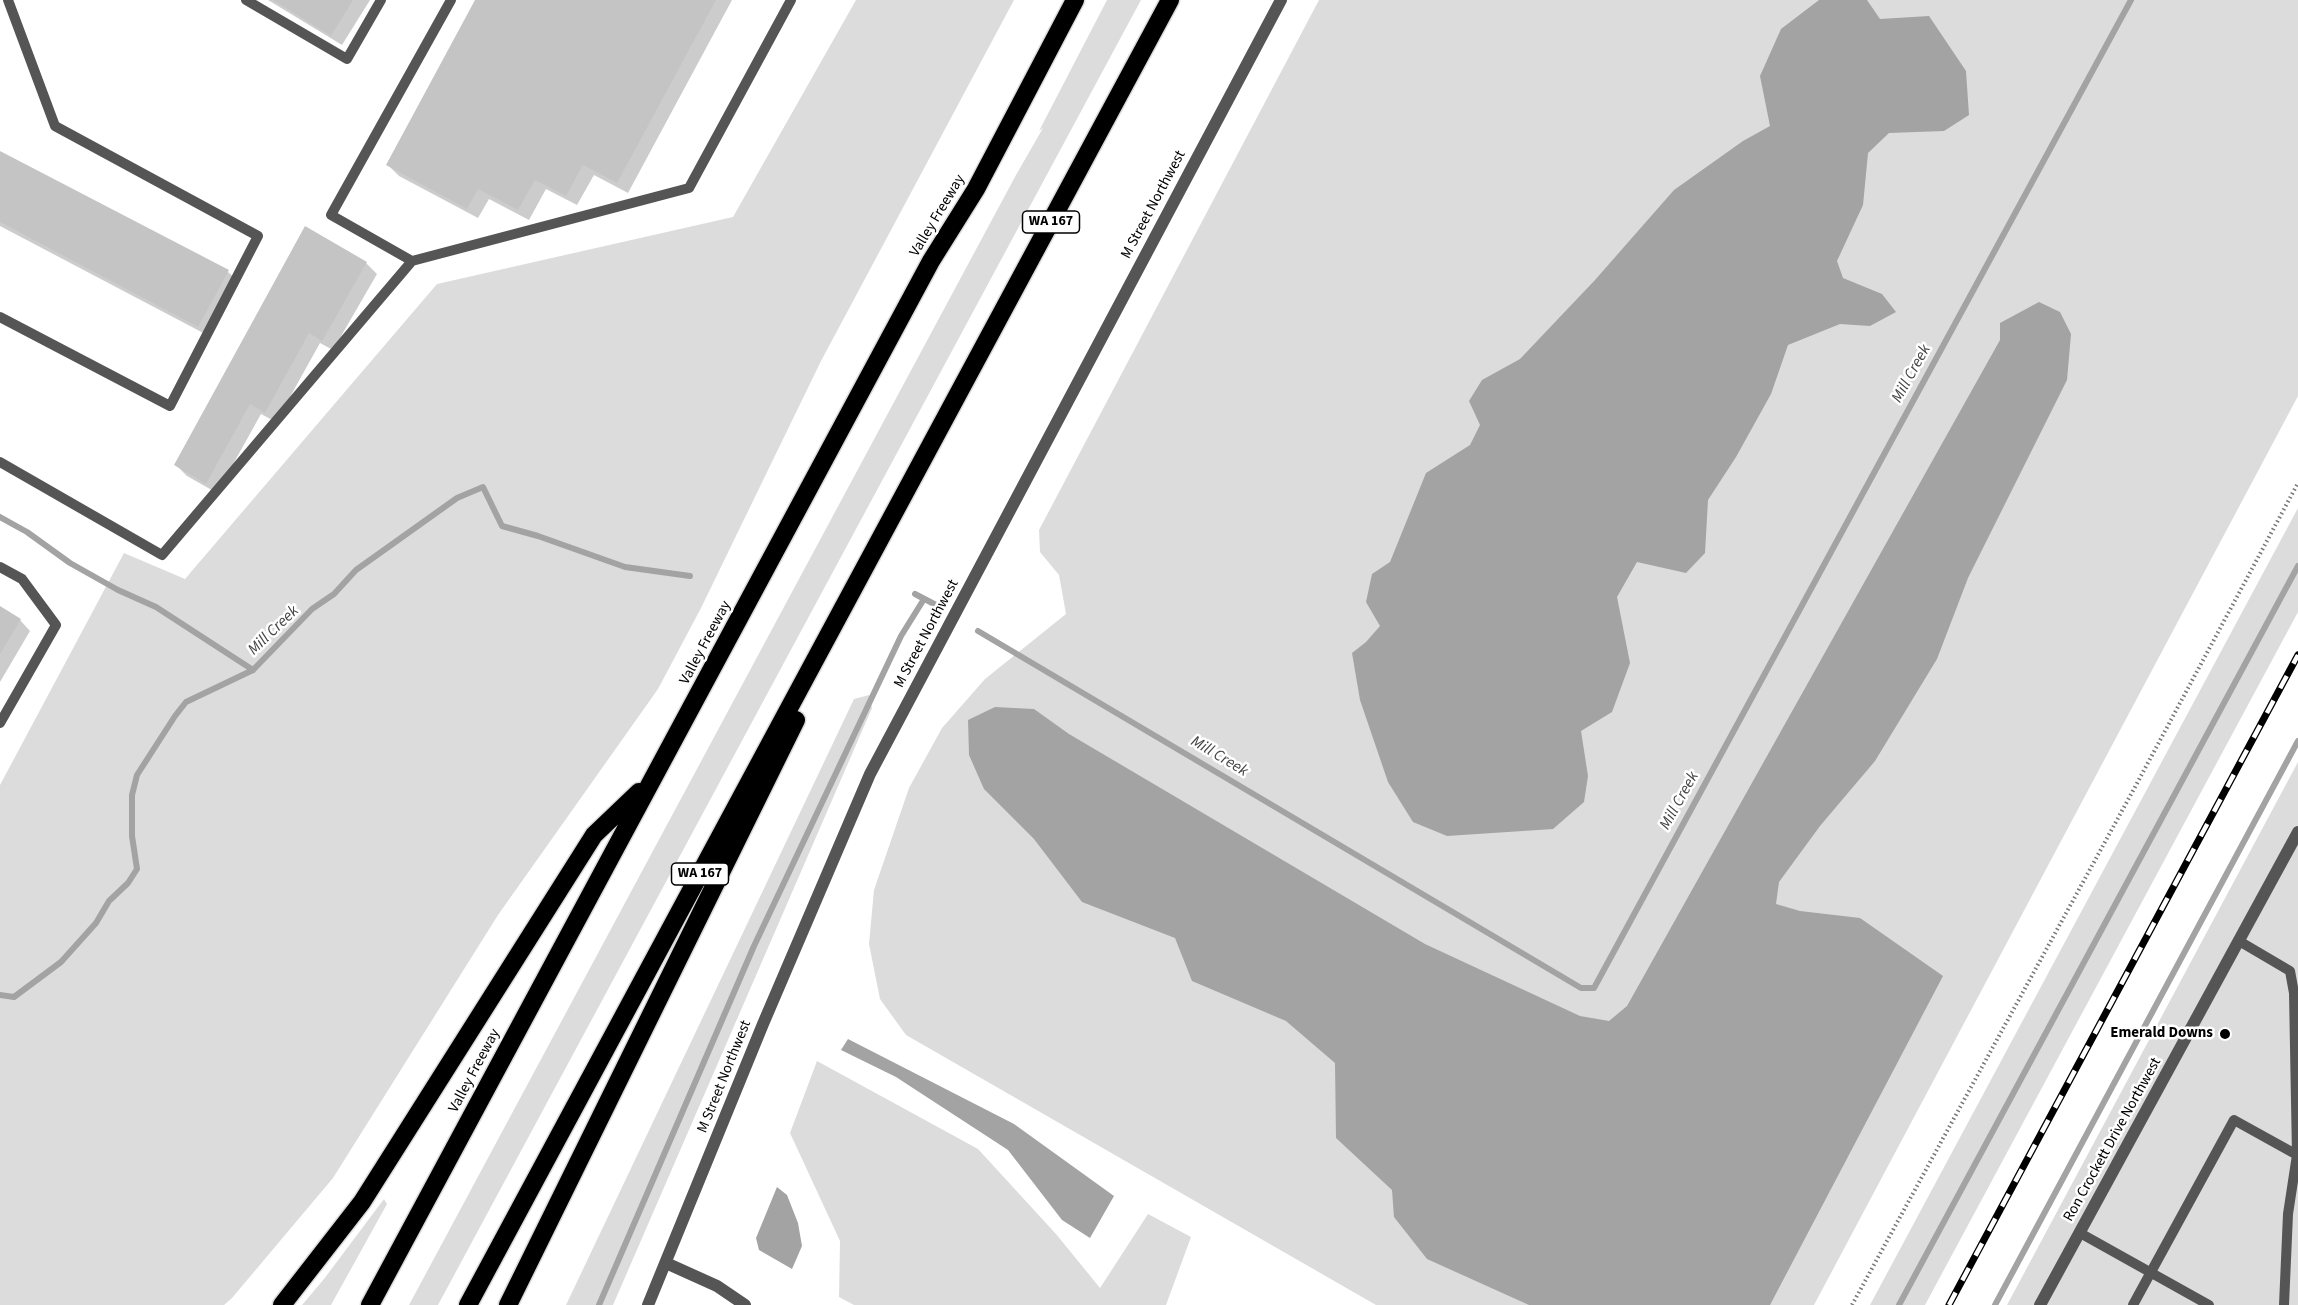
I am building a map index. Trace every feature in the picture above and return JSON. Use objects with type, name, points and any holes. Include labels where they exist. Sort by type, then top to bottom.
[{"type":"highway","name":"Valley Freeway","points":[[370,1305],[931,261],[976,189],[1075,0]]},
{"type":"highway","name":"WA 167","points":[[468,1305],[1170,0]]},
{"type":"highway","points":[[508,1305],[933,443]]},
{"type":"highway","points":[[282,1305],[362,1202],[594,836],[653,778]]},
{"type":"street","name":"M Street Northwest","points":[[648,1305],[763,1024],[870,774],[1281,0]]},
{"type":"street","name":"Ron Crockett Drive Northwest","points":[[2040,1305],[2298,832]]},
{"type":"street","points":[[666,1263],[717,1286],[745,1305]]},
{"type":"lane","points":[[0,317],[170,406],[258,236],[55,126],[8,0]]},
{"type":"lane","points":[[246,0],[347,59],[381,0]]},
{"type":"lane","points":[[412,261],[330,215],[451,0]]},
{"type":"lane","points":[[0,462],[162,555],[412,261],[689,188],[791,0]]},
{"type":"lane","points":[[0,567],[22,579],[56,625],[0,723]]},
{"type":"lane","points":[[2239,941],[2290,971],[2294,993],[2297,1155],[2288,1214],[2284,1305]]},
{"type":"lane","points":[[2133,1305],[2234,1120],[2297,1155]]},
{"type":"lane","points":[[2080,1233],[2209,1305]]},
{"type":"path","points":[[1852,1305],[2298,483]]},
{"type":"shaded area","points":[[856,0],[1014,0],[821,361],[701,608],[658,689],[498,915],[333,1178],[232,1298],[224,1305],[0,1305],[0,785],[124,553],[185,579],[437,284],[733,217]]},
{"type":"shaded area","points":[[1107,0],[1141,0],[438,1305],[409,1305],[1043,128],[1039,131]]},
{"type":"shaded area","points":[[1319,0],[2298,0],[2298,396],[1814,1305],[1376,1305],[906,1035],[880,999],[869,944],[874,890],[909,788],[942,728],[985,679],[1066,614],[1059,575],[1040,552],[1039,530]]},
{"type":"shaded area","points":[[1819,0],[1867,0],[1880,19],[1929,16],[1966,71],[1969,115],[1944,131],[1889,133],[1868,153],[1863,205],[1837,261],[1843,278],[1882,294],[1896,312],[1870,326],[1840,324],[1788,345],[1771,394],[1736,457],[1708,500],[1705,553],[1686,573],[1637,562],[1617,597],[1630,663],[1612,712],[1581,731],[1588,776],[1584,802],[1553,829],[1447,836],[1413,822],[1388,782],[1360,700],[1352,653],[1380,626],[1366,602],[1372,574],[1390,562],[1426,473],[1470,445],[1480,425],[1469,401],[1482,380],[1520,359],[1595,280],[1674,190],[1743,141],[1770,126],[1760,76],[1781,29]]},
{"type":"shaded area","points":[[2039,302],[2060,312],[2071,334],[2067,380],[1968,578],[1937,659],[1875,761],[1820,826],[1779,882],[1776,904],[1800,911],[1860,918],[1943,976],[1770,1305],[1529,1305],[1427,1259],[1394,1217],[1392,1190],[1336,1138],[1335,1063],[1286,1021],[1192,981],[1175,938],[1082,902],[1034,839],[984,789],[969,755],[968,720],[995,707],[1034,709],[1069,734],[1425,944],[1580,1016],[1609,1021],[1627,1006],[2000,340],[2000,323]]},
{"type":"shaded area","points":[[2298,508],[2298,612],[1925,1305],[1870,1305]]},
{"type":"shaded area","points":[[869,695],[872,708],[613,1305],[566,1305],[854,699]]},
{"type":"shaded area","name":"Emerald Downs","points":[[2298,762],[2298,1305],[2007,1305]]},
{"type":"shaded area","points":[[848,1039],[1014,1124],[1114,1196],[1090,1238],[1062,1220],[1008,1150],[896,1077],[841,1050]]},
{"type":"shaded area","points":[[817,1061],[978,1149],[1056,1234],[1100,1288],[1148,1214],[1191,1237],[1166,1305],[854,1305],[839,1297],[840,1241],[790,1133]]},
{"type":"shaded area","points":[[777,1187],[787,1195],[798,1223],[802,1246],[792,1269],[759,1250],[756,1238]]},
{"type":"shaded area","points":[[384,1199],[387,1204],[331,1305],[302,1305],[324,1279]]},
{"type":"building","points":[[273,0],[353,0],[331,36]]},
{"type":"building","points":[[475,0],[716,0],[617,183],[583,165],[566,196],[535,180],[518,210],[478,189],[467,209],[386,165]]},
{"type":"building","points":[[0,151],[229,270],[198,327],[0,222]]},
{"type":"building","points":[[305,226],[367,262],[322,341],[309,333],[265,413],[250,404],[206,484],[174,465]]},
{"type":"building","points":[[0,606],[21,619],[0,654]]},
{"type":"waterway","name":"Mill Creek","points":[[978,631],[1581,988],[1594,988],[2131,0]]},
{"type":"waterway","name":"Mill Creek","points":[[0,995],[14,997],[61,962],[96,923],[109,901],[128,883],[137,869],[132,836],[132,795],[137,775],[186,702],[253,670],[312,609],[334,594],[356,570],[457,498],[483,487],[502,526],[538,536],[625,567],[690,576]]},
{"type":"waterway","points":[[0,517],[27,532],[70,563],[118,590],[156,607],[253,670]]},
{"type":"waterway","points":[[1899,1305],[2298,566]]},
{"type":"waterway","name":"Mill Creek","points":[[915,594],[938,606]]},
{"type":"waterway","points":[[599,1305],[754,946],[901,636],[924,599]]},
{"type":"waterway","points":[[1995,1305],[2298,741]]},
{"type":"railway","points":[[1949,1305],[2298,655]]},
{"type":"place","name":"Emerald Downs","points":[[2225,1034]]}]
